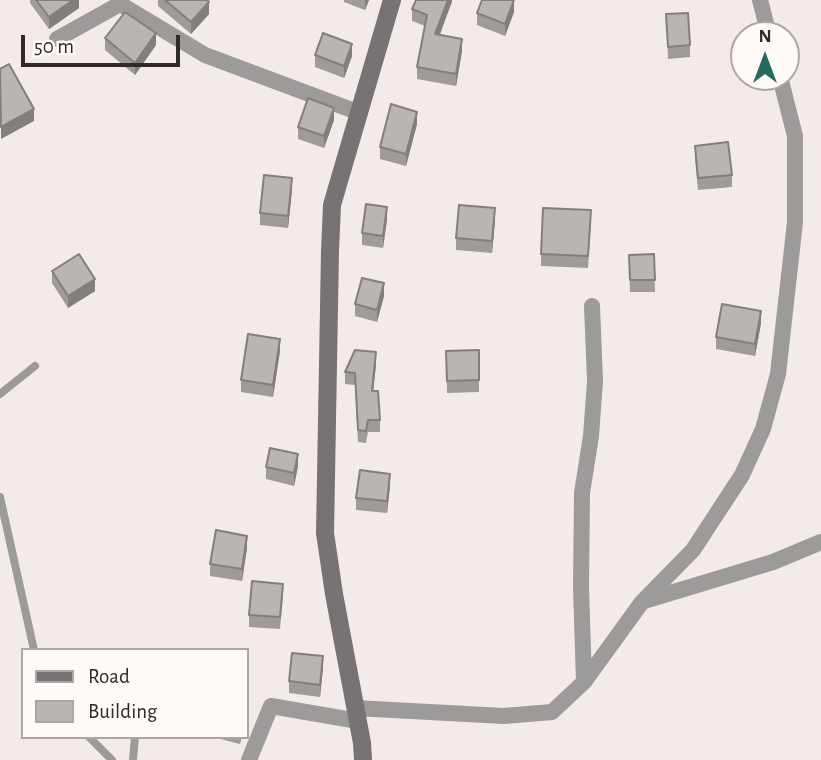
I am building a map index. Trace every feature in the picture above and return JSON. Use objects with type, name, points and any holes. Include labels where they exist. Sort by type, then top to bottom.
[{"type":"street","points":[[363,760],[325,533],[330,251],[332,205],[393,0]]},
{"type":"street","points":[[760,0],[765,21]]},
{"type":"street","points":[[57,39],[120,4],[205,55],[360,113]]},
{"type":"street","points":[[249,760],[271,706],[356,714],[504,716],[552,712],[584,681],[642,602],[693,550],[742,475],[763,429],[778,374],[795,222],[794,136],[783,91]]},
{"type":"street","points":[[584,681],[582,493],[591,436],[595,381],[592,306]]},
{"type":"street","points":[[642,602],[773,562],[821,542]]},
{"type":"lane","points":[[0,394],[35,366]]},
{"type":"lane","points":[[0,497],[33,648]]},
{"type":"lane","points":[[91,739],[112,760]]},
{"type":"lane","points":[[133,760],[135,739]]},
{"type":"building","points":[[36,0],[73,0],[49,17]]},
{"type":"building","points":[[165,0],[207,0],[209,2],[191,22]]},
{"type":"building","points":[[416,0],[448,0],[435,34],[462,39],[456,74],[417,67],[427,15],[412,9]]},
{"type":"building","points":[[482,0],[514,0],[505,24],[477,13]]},
{"type":"building","points":[[125,12],[156,33],[135,63],[105,38]]},
{"type":"building","points":[[688,13],[690,45],[668,47],[666,14]]},
{"type":"building","points":[[323,33],[352,44],[344,66],[315,55]]},
{"type":"building","points":[[9,64],[34,109],[1,127],[0,69]]},
{"type":"building","points":[[308,98],[334,108],[324,136],[298,127]]},
{"type":"building","points":[[391,104],[417,112],[406,154],[380,147]]},
{"type":"building","points":[[728,142],[732,175],[698,178],[695,146]]},
{"type":"building","points":[[264,175],[292,178],[288,216],[260,213]]},
{"type":"building","points":[[366,204],[387,207],[383,236],[362,233]]},
{"type":"building","points":[[459,205],[495,208],[492,241],[456,238]]},
{"type":"building","points":[[543,208],[591,210],[588,256],[541,254]]},
{"type":"building","points":[[79,254],[95,279],[68,296],[52,271]]},
{"type":"building","points":[[654,254],[655,280],[630,280],[629,255]]},
{"type":"building","points":[[362,278],[384,283],[377,310],[355,304]]},
{"type":"building","points":[[722,304],[761,311],[755,344],[716,337]]},
{"type":"building","points":[[248,334],[280,339],[273,385],[241,380]]},
{"type":"building","points":[[355,350],[376,352],[372,391],[378,391],[380,420],[368,420],[366,431],[358,430],[355,373],[345,372]]},
{"type":"building","points":[[479,350],[479,380],[447,381],[446,351]]},
{"type":"building","points":[[270,448],[298,454],[294,473],[266,467]]},
{"type":"building","points":[[360,470],[390,474],[387,501],[356,498]]},
{"type":"building","points":[[216,530],[247,536],[242,569],[210,564]]},
{"type":"building","points":[[252,581],[283,584],[280,617],[249,615]]},
{"type":"building","points":[[292,653],[323,656],[320,685],[289,681]]}]
